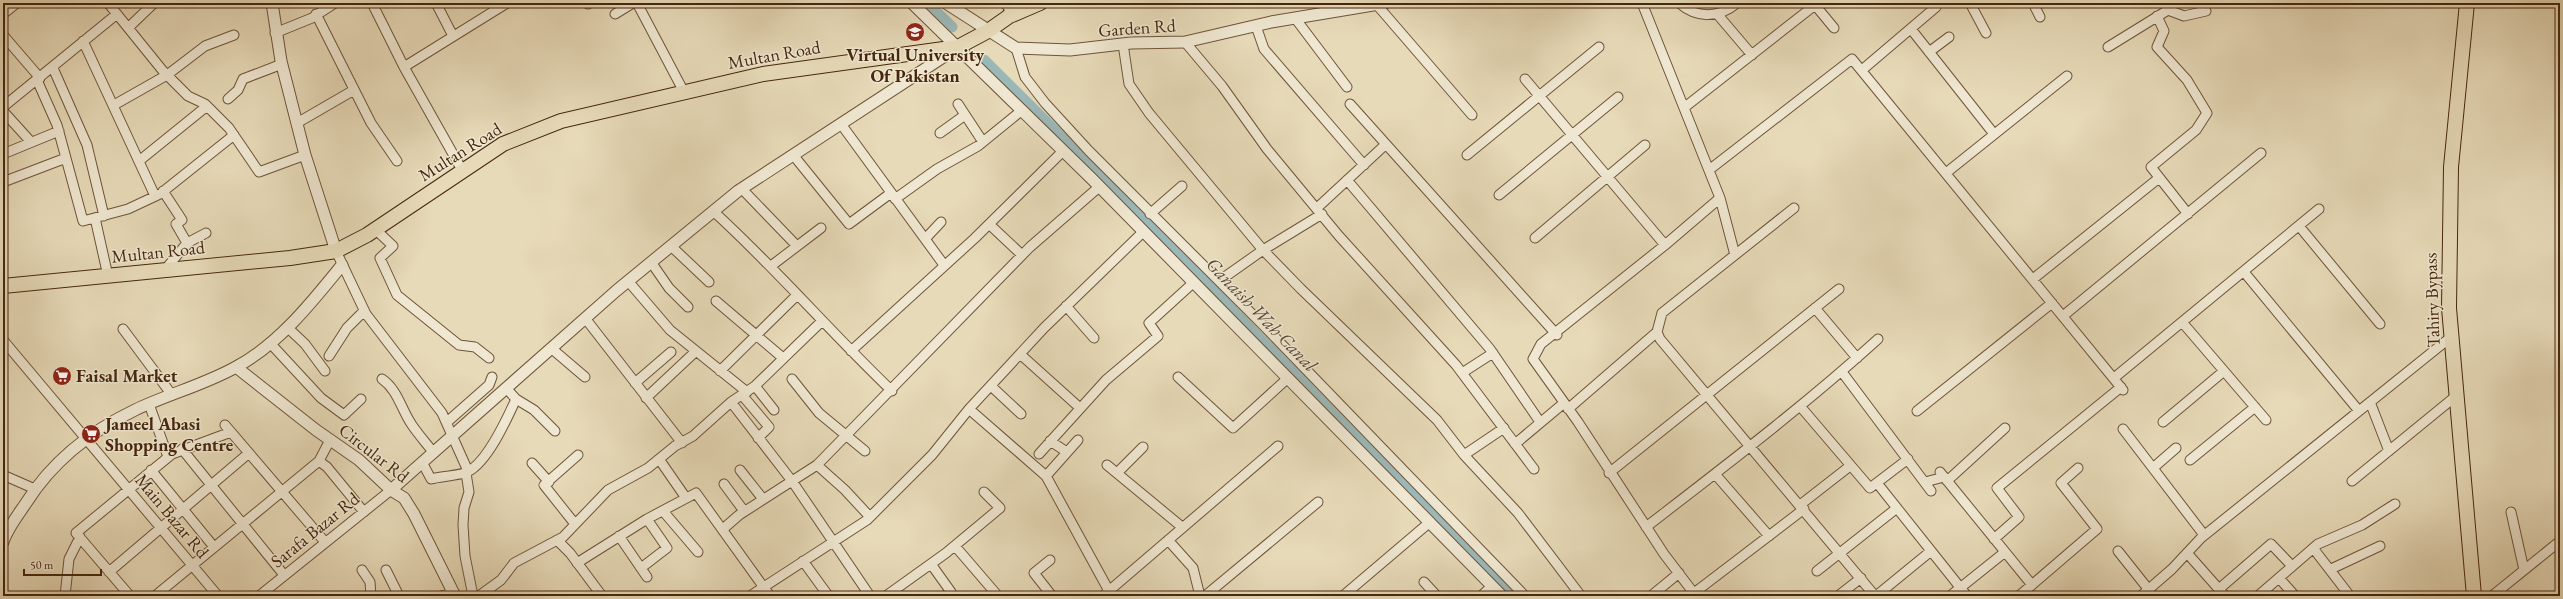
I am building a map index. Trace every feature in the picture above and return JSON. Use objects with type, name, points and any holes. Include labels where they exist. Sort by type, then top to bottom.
[{"type":"main road","name":"Multan Road","points":[[3,286],[164,271],[336,251],[376,230],[462,170],[503,144],[561,121],[763,74],[958,47],[988,31],[1011,9],[1040,3]]},
{"type":"main road","name":"Tahiry Bypass","points":[[2467,3],[2451,167],[2449,234],[2451,337],[2474,596]]},
{"type":"street","points":[[3,14],[15,3]]},
{"type":"street","points":[[108,3],[167,75],[188,96],[207,106],[234,135],[259,172],[305,155]]},
{"type":"street","points":[[129,27],[154,3]]},
{"type":"street","points":[[272,3],[275,33],[305,155],[336,251],[364,311],[442,413],[453,434],[467,472],[469,492],[464,508],[463,525],[465,556],[473,596]]},
{"type":"street","points":[[275,33],[316,14],[335,3]]},
{"type":"street","points":[[372,3],[404,67],[462,170]]},
{"type":"street","points":[[436,3],[453,36]]},
{"type":"street","points":[[615,14],[633,3]]},
{"type":"street","points":[[637,3],[684,92]]},
{"type":"street","points":[[912,3],[1144,232],[1502,596]]},
{"type":"street","name":"Garden Rd","points":[[946,3],[1016,48],[1070,50],[1123,44],[1184,42],[1295,18],[1335,7],[1381,4]]},
{"type":"street","points":[[1642,3],[1685,107],[1720,198],[1735,255]]},
{"type":"street","points":[[1679,3],[1696,13],[1718,15],[1737,3]]},
{"type":"street","points":[[1862,70],[1936,7],[1933,3]]},
{"type":"street","points":[[1970,3],[1986,33]]},
{"type":"street","points":[[2033,3],[2040,17]]},
{"type":"street","points":[[404,67],[502,4]]},
{"type":"street","points":[[1381,4],[1472,115]]},
{"type":"street","points":[[1685,107],[1815,4],[1834,28]]},
{"type":"street","points":[[2108,47],[2157,16],[2166,6],[2184,16],[2206,11]]},
{"type":"street","points":[[3,107],[118,14]]},
{"type":"street","points":[[316,14],[371,123],[397,161]]},
{"type":"street","points":[[1718,15],[1752,55]]},
{"type":"street","points":[[2157,16],[2164,31],[2157,47],[2187,80],[2207,113],[2196,130],[2151,167],[2188,214]]},
{"type":"street","points":[[1295,18],[1347,87]]},
{"type":"street","points":[[1256,26],[1264,49],[1364,165]]},
{"type":"street","points":[[1911,29],[1994,134]]},
{"type":"street","points":[[3,35],[39,79],[59,130],[83,221],[128,209],[155,196],[234,135]]},
{"type":"street","points":[[114,105],[167,75],[205,46],[234,35]]},
{"type":"street","points":[[1929,52],[1949,37]]},
{"type":"street","points":[[83,41],[155,196]]},
{"type":"street","points":[[1184,42],[1222,86],[1267,149],[1319,211],[1462,372],[1534,469]]},
{"type":"street","points":[[1123,44],[1129,84],[1149,113],[1264,250],[1307,295],[1437,420],[1464,455],[1518,513],[1581,596]]},
{"type":"street","points":[[391,490],[628,281],[742,189],[958,47]]},
{"type":"street","points":[[1466,155],[1599,47]]},
{"type":"street","points":[[1016,48],[1025,77],[1045,103],[1150,214],[1219,281],[1525,596]]},
{"type":"street","points":[[1709,170],[1852,58],[2114,378],[2122,389],[1997,488],[2019,517],[1994,539]]},
{"type":"street","points":[[228,99],[238,90],[243,80],[282,64]]},
{"type":"street","points":[[53,68],[87,145],[100,217],[108,276]]},
{"type":"street","points":[[1946,174],[2066,76]]},
{"type":"street","points":[[1525,79],[1666,246]]},
{"type":"street","points":[[297,123],[354,90]]},
{"type":"street","points":[[1499,195],[1618,97]]},
{"type":"street","points":[[958,104],[983,142]]},
{"type":"street","points":[[1350,104],[1385,145],[1557,334]]},
{"type":"street","points":[[139,161],[207,106]]},
{"type":"street","points":[[3,111],[31,142]]},
{"type":"street","points":[[794,156],[849,224],[983,142],[1021,111]]},
{"type":"street","points":[[940,133],[965,115]]},
{"type":"street","points":[[841,124],[944,265]]},
{"type":"street","points":[[3,154],[59,130]]},
{"type":"street","points":[[1219,281],[1319,211],[1347,180],[1385,145]]},
{"type":"street","points":[[1535,238],[1645,145]]},
{"type":"street","points":[[851,350],[989,224],[1063,151]]},
{"type":"street","points":[[2063,316],[2261,153]]},
{"type":"street","points":[[3,182],[66,158]]},
{"type":"street","points":[[2033,279],[2159,178]]},
{"type":"street","points":[[1347,180],[1493,353],[1540,422]]},
{"type":"street","points":[[1150,214],[1182,186]]},
{"type":"street","points":[[722,529],[744,512],[817,465],[892,391],[1022,255],[1099,187]]},
{"type":"street","points":[[742,189],[797,246]]},
{"type":"street","points":[[164,190],[182,220],[176,224],[187,243]]},
{"type":"street","points":[[1720,198],[1666,246],[1557,334],[1541,344],[1533,360],[1566,406],[1646,527],[1695,594],[1769,536],[1850,466]]},
{"type":"street","points":[[1515,444],[1540,422],[1566,406],[1657,332],[1662,314],[1794,208]]},
{"type":"street","points":[[2114,378],[2319,209]]},
{"type":"street","points":[[713,212],[771,266],[822,321],[892,391]]},
{"type":"street","points":[[925,239],[941,222]]},
{"type":"street","points":[[989,224],[1022,255]]},
{"type":"street","points":[[2299,226],[2380,324]]},
{"type":"street","points":[[771,266],[821,228]]},
{"type":"street","points":[[376,230],[392,246],[380,258],[398,295],[459,345],[476,347],[489,358]]},
{"type":"street","points":[[750,596],[870,517],[932,455],[969,409],[1066,306],[1144,232]]},
{"type":"street","points":[[164,271],[187,243],[206,233]]},
{"type":"street","points":[[671,246],[709,282]]},
{"type":"street","points":[[651,262],[669,288],[688,307]]},
{"type":"street","points":[[4,538],[35,489],[66,456],[86,439],[149,404],[236,367],[270,343],[303,312],[342,265]]},
{"type":"street","points":[[2244,272],[2359,411]]},
{"type":"street","points":[[628,281],[670,330],[744,393],[769,427],[758,438]]},
{"type":"street","points":[[1038,454],[1106,380],[1158,336],[1149,323],[1193,283]]},
{"type":"street","points":[[1609,473],[1708,396],[1839,289]]},
{"type":"street","points":[[720,371],[797,295]]},
{"type":"street","points":[[716,301],[755,336],[783,358]]},
{"type":"street","points":[[1917,411],[2052,303]]},
{"type":"street","points":[[1066,306],[1094,338]]},
{"type":"street","points":[[1816,308],[1857,358]]},
{"type":"street","points":[[329,356],[348,328],[364,311]]},
{"type":"street","points":[[585,318],[682,443]]},
{"type":"street","points":[[479,596],[501,580],[514,563],[563,537],[608,490],[648,468],[693,436],[731,402],[755,386],[822,321]]},
{"type":"street","points":[[2182,322],[2266,420]]},
{"type":"street","points":[[287,327],[305,344],[325,371]]},
{"type":"street","points":[[124,329],[172,395]]},
{"type":"street","points":[[1657,332],[1660,339],[1876,596],[1931,551]]},
{"type":"street","points":[[2141,596],[2204,535],[2451,337]]},
{"type":"street","points":[[1646,527],[1751,446],[1842,372],[1878,339]]},
{"type":"street","name":"Main Bazar Rd","points":[[3,340],[218,596]]},
{"type":"street","points":[[270,343],[322,398],[344,415],[361,399]]},
{"type":"street","points":[[551,348],[584,377]]},
{"type":"street","points":[[635,383],[671,352]]},
{"type":"street","points":[[646,398],[695,352]]},
{"type":"street","points":[[1462,372],[1493,353]]},
{"type":"street","points":[[1020,354],[1080,408]]},
{"type":"street","name":"Circular Rd","points":[[236,367],[330,440],[359,460],[391,490],[404,498],[414,514],[454,594]]},
{"type":"street","points":[[2163,422],[2224,371]]},
{"type":"street","points":[[1842,372],[1931,491]]},
{"type":"street","points":[[447,422],[489,385],[492,377]]},
{"type":"street","points":[[1178,377],[1233,428],[1288,378]]},
{"type":"street","points":[[382,379],[390,384],[397,394],[412,425],[433,452]]},
{"type":"street","points":[[792,379],[819,413],[846,438],[865,451]]},
{"type":"street","points":[[755,386],[774,410]]},
{"type":"street","points":[[991,386],[1021,414]]},
{"type":"street","points":[[506,388],[516,399],[534,410],[555,431]]},
{"type":"street","points":[[2352,481],[2456,396]]},
{"type":"street","points":[[422,462],[430,479],[467,472],[487,451],[505,423],[516,399]]},
{"type":"street","points":[[731,402],[792,481],[870,596]]},
{"type":"street","points":[[2370,402],[2389,451]]},
{"type":"street","points":[[149,404],[168,457]]},
{"type":"street","points":[[1800,406],[1870,488],[1908,459]]},
{"type":"street","points":[[2190,460],[2255,407]]},
{"type":"street","points":[[969,409],[1046,476],[1106,594],[1182,527],[1278,446]]},
{"type":"street","points":[[130,596],[76,533],[128,488],[168,457],[228,428],[325,542]]},
{"type":"street","points":[[1464,455],[1504,428]]},
{"type":"street","points":[[1925,482],[1943,477],[2005,428]]},
{"type":"street","points":[[2124,429],[2204,535]]},
{"type":"street","points":[[155,596],[319,461],[330,440]]},
{"type":"street","points":[[1046,476],[1078,440]]},
{"type":"street","points":[[1050,441],[1067,452]]},
{"type":"street","points":[[1117,474],[1143,447]]},
{"type":"street","points":[[2153,468],[2176,448]]},
{"type":"street","points":[[182,449],[284,575]]},
{"type":"street","points":[[109,572],[249,453]]},
{"type":"street","points":[[575,524],[544,486],[578,455]]},
{"type":"street","points":[[660,459],[686,498]]},
{"type":"street","points":[[319,461],[327,467],[364,512]]},
{"type":"street","points":[[532,463],[548,482]]},
{"type":"street","points":[[817,465],[845,490],[870,517]]},
{"type":"street","points":[[1107,465],[1182,527]]},
{"type":"street","points":[[2020,596],[2096,529],[2061,483],[2078,468]]},
{"type":"street","points":[[151,470],[214,547]]},
{"type":"street","points":[[740,470],[763,500]]},
{"type":"street","points":[[1715,474],[1769,536]]},
{"type":"street","points":[[3,475],[35,489]]},
{"type":"street","points":[[1943,477],[2032,585]]},
{"type":"street","points":[[1877,483],[1967,596]]},
{"type":"street","points":[[724,484],[744,512]]},
{"type":"street","name":"Sarafa Bazar Rd","points":[[259,596],[391,490]]},
{"type":"street","points":[[886,596],[955,546],[1000,508],[984,492]]},
{"type":"street","points":[[577,563],[647,519],[696,493],[770,596]]},
{"type":"street","points":[[1205,596],[1318,502]]},
{"type":"street","points":[[2258,596],[2313,548],[2362,525],[2395,504]]},
{"type":"street","points":[[1817,571],[1897,508]]},
{"type":"street","points":[[663,511],[698,552]]},
{"type":"street","points":[[2511,512],[2524,570]]},
{"type":"street","points":[[640,568],[667,548],[647,519]]},
{"type":"street","points":[[1343,596],[1430,522]]},
{"type":"street","points":[[619,536],[646,577]]},
{"type":"street","points":[[64,596],[69,559],[80,537]]},
{"type":"street","points":[[557,540],[602,596]]},
{"type":"street","points":[[1168,540],[1194,568],[1200,596]]},
{"type":"street","points":[[2492,596],[2560,541]]},
{"type":"street","points":[[2187,553],[2222,593],[2271,544],[2292,566]]},
{"type":"street","points":[[955,546],[998,596]]},
{"type":"street","points":[[2331,569],[2380,546]]},
{"type":"street","points":[[2313,548],[2331,569],[2350,596]]},
{"type":"street","points":[[2118,551],[2148,590]]},
{"type":"street","points":[[1950,596],[2005,552]]},
{"type":"street","points":[[1050,560],[1034,573],[1052,596]]},
{"type":"street","points":[[803,561],[827,594]]},
{"type":"street","points":[[931,564],[951,592],[945,596]]},
{"type":"street","points":[[362,570],[370,582],[371,596]]},
{"type":"street","points":[[386,570],[399,596]]},
{"type":"street","points":[[1651,596],[1679,574]]},
{"type":"street","points":[[1838,596],[1861,578]]},
{"type":"street","points":[[2279,578],[2295,596]]},
{"type":"street","points":[[1424,582],[1437,596]]},
{"type":"street","points":[[1481,596],[1492,586]]},
{"type":"street","points":[[441,596],[454,594]]},
{"type":"waterway","name":"Ganaish Wah Canal","points":[[927,3],[952,27]]},
{"type":"waterway","name":"Ganaish Wah Canal","points":[[984,60],[1142,217],[1511,596]]},
{"type":"place","name":"Virtual University Of Pakistan","points":[[915,32]]},
{"type":"place","name":"Faisal Market","points":[[62,376]]},
{"type":"place","name":"Jameel Abasi Shopping Centre","points":[[91,434]]}]
